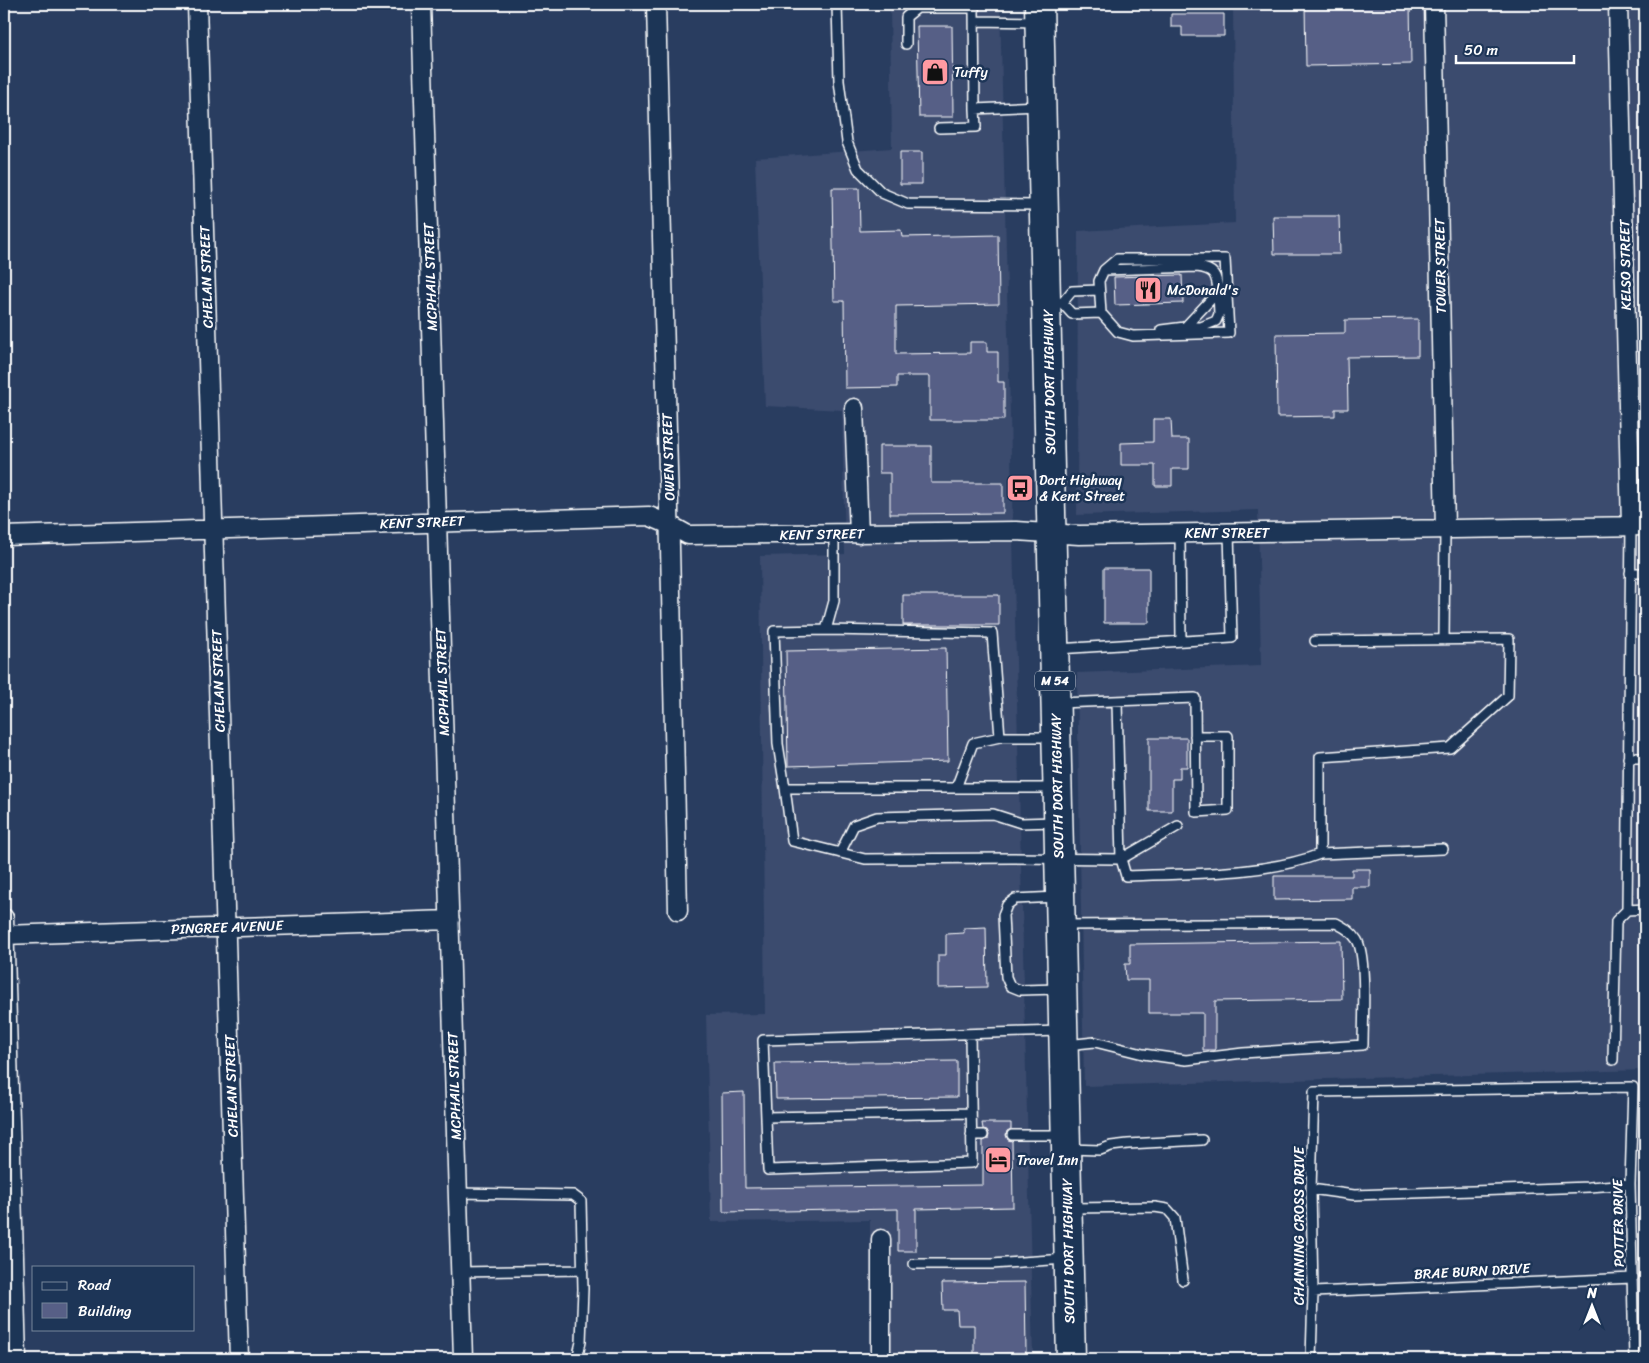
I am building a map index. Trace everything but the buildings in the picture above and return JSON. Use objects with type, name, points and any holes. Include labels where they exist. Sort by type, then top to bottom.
[{"type":"main road","name":"SOUTH DORT HIGHWAY","points":[[1040,13],[1044,205],[1055,303],[1052,534],[1070,1359]]},
{"type":"street","name":"CHELAN STREET","points":[[197,4],[239,1359]]},
{"type":"street","name":"MCPHAIL STREET","points":[[421,4],[463,1359]]},
{"type":"street","name":"OWEN STREET","points":[[656,4],[678,911]]},
{"type":"street","name":"TOWER STREET","points":[[1434,4],[1445,529]]},
{"type":"street","name":"KELSO STREET","points":[[1618,4],[1638,526]]},
{"type":"street","points":[[854,408],[859,534]]},
{"type":"street","name":"KENT STREET","points":[[4,536],[649,516],[688,535],[859,534],[1016,530],[1079,535],[1638,526]]},
{"type":"street","points":[[4,918],[17,1359]]},
{"type":"street","name":"PINGREE AVENUE","points":[[4,935],[450,920]]},
{"type":"street","points":[[881,1239],[881,1359]]},
{"type":"lane","points":[[836,4],[839,81],[847,142],[858,169],[882,193],[908,204],[1044,205]]},
{"type":"lane","points":[[906,44],[906,17],[917,6],[974,6],[976,127],[939,128]]},
{"type":"lane","points":[[975,21],[1040,13]]},
{"type":"lane","points":[[975,109],[1042,105]]},
{"type":"lane","points":[[1117,259],[1226,259],[1229,333],[1133,336],[1118,332],[1100,313],[1099,281],[1104,270],[1117,259]]},
{"type":"lane","points":[[1104,270],[1208,268],[1217,280],[1219,314],[1216,321],[1200,327],[1161,330],[1154,335]]},
{"type":"lane","points":[[1099,290],[1072,291],[1055,303],[1072,314],[1100,313]]},
{"type":"lane","points":[[1185,327],[1218,292]]},
{"type":"lane","points":[[1627,910],[1630,573],[1638,526]]},
{"type":"lane","points":[[1444,640],[1445,529]]},
{"type":"lane","points":[[1180,533],[1181,641]]},
{"type":"lane","points":[[1054,649],[1232,638],[1229,533]]},
{"type":"lane","points":[[826,630],[834,601],[834,534]]},
{"type":"lane","points":[[1630,573],[1645,573]]},
{"type":"lane","points":[[1000,737],[992,633],[774,631],[778,744],[792,841],[865,859],[1121,859],[1178,826]]},
{"type":"lane","points":[[1315,641],[1509,639],[1508,696],[1450,748],[1320,757],[1320,854]]},
{"type":"lane","points":[[1056,703],[1195,698],[1195,736],[1196,812],[1228,810],[1228,736],[1195,736]]},
{"type":"lane","points":[[1117,702],[1121,859],[1126,876],[1236,871],[1300,862],[1320,854],[1443,849]]},
{"type":"lane","points":[[956,788],[973,743],[1000,737],[1056,737]]},
{"type":"lane","points":[[1628,758],[1645,758]]},
{"type":"lane","points":[[785,788],[1058,788]]},
{"type":"lane","points":[[840,853],[854,825],[877,817],[993,814],[1021,823],[1058,822]]},
{"type":"lane","points":[[1060,897],[1015,899],[1007,905],[1003,915],[1006,977],[1010,986],[1020,990],[1062,989]]},
{"type":"lane","points":[[1614,1060],[1616,921],[1627,910],[1645,909]]},
{"type":"lane","points":[[970,1034],[972,1163],[768,1170],[763,1040],[970,1034],[1063,1038],[1095,1042],[1143,1054],[1186,1060],[1243,1053],[1363,1045],[1363,963],[1358,942],[1350,930],[1336,924],[1060,925]]},
{"type":"lane","name":"CHANNING CROSS DRIVE","points":[[1310,1359],[1313,1292],[1311,1189],[1314,1092],[1633,1087]]},
{"type":"lane","name":"POTTER DRIVE","points":[[1633,1087],[1630,1184],[1634,1359]]},
{"type":"lane","points":[[766,1117],[971,1113]]},
{"type":"lane","points":[[971,1135],[983,1135]]},
{"type":"lane","points":[[1012,1135],[1066,1142],[1100,1150],[1111,1146],[1128,1144],[1202,1140]]},
{"type":"lane","points":[[1311,1189],[1354,1195],[1630,1184]]},
{"type":"lane","points":[[457,1193],[573,1194],[581,1201],[581,1342],[576,1359]]},
{"type":"lane","points":[[1067,1208],[1155,1207],[1167,1209],[1175,1218],[1183,1280]]},
{"type":"lane","points":[[914,1264],[992,1264],[1068,1259]]},
{"type":"lane","points":[[461,1272],[582,1270]]},
{"type":"lane","name":"BRAE BURN DRIVE","points":[[1313,1292],[1633,1278]]},
{"type":"shaded area","points":[[890,4],[1000,4],[1033,1359],[870,1359],[870,1220],[711,1222],[706,1015],[765,1014],[760,556],[845,554],[842,410],[765,406],[755,158],[892,148]]},
{"type":"shaded area","points":[[1233,4],[1645,4],[1645,1070],[1084,1086],[1077,673],[1261,666],[1258,510],[1077,515],[1078,231],[1235,223]]},
{"type":"place","name":"Tuffy","points":[[935,72]]},
{"type":"place","name":"McDonald's","points":[[1148,290]]},
{"type":"place","name":"Dort Highway & Kent Street","points":[[1020,488]]},
{"type":"place","name":"Travel Inn","points":[[998,1160]]}]
